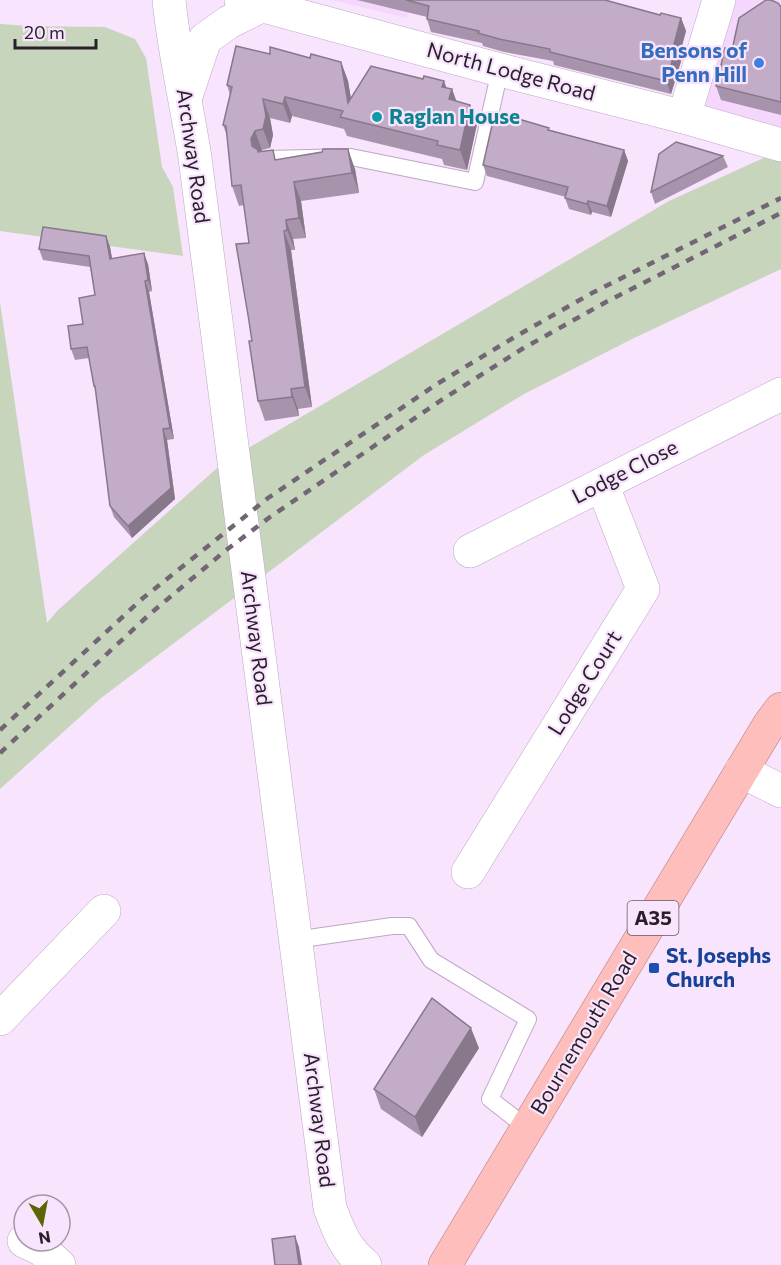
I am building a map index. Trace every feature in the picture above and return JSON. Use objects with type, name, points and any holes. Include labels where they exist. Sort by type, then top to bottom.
[{"type":"highway","name":"Bournemouth Road","points":[[445,1265],[769,724],[781,710]]},
{"type":"street","name":"Archway Road","points":[[169,0],[172,34],[186,97],[330,1208],[341,1236],[351,1253],[365,1265]]},
{"type":"street","points":[[684,117],[719,0]]},
{"type":"street","points":[[186,97],[205,39],[252,2]]},
{"type":"street","name":"North Lodge Road","points":[[252,2],[500,70],[684,117],[781,146]]},
{"type":"street","name":"Lodge Close","points":[[470,551],[781,394]]},
{"type":"street","name":"Lodge Court","points":[[468,872],[643,589],[602,484]]},
{"type":"street","points":[[741,771],[781,791]]},
{"type":"street","points":[[0,1019],[104,911]]},
{"type":"street","points":[[46,1253],[59,1265]]},
{"type":"lane","points":[[268,159],[351,157],[475,182],[500,70]]},
{"type":"lane","points":[[295,940],[392,926],[409,926],[431,960],[528,1018],[490,1098],[526,1127]]},
{"type":"shaded area","points":[[332,0],[411,0],[407,18]]},
{"type":"shaded area","points":[[719,0],[781,0],[781,145],[684,117]]},
{"type":"green space","points":[[0,24],[105,27],[135,39],[146,58],[162,167],[173,187],[183,256],[0,231]]},
{"type":"green space","points":[[781,150],[781,269],[634,338],[524,394],[424,455],[101,698],[0,789],[0,302],[47,623],[57,611],[216,469],[233,457],[669,201]]},
{"type":"building","points":[[406,0],[605,0],[660,15],[661,13],[681,18],[674,44],[677,45],[666,81],[550,52],[550,49],[499,39],[478,33],[479,31],[427,19],[429,6]]},
{"type":"building","name":"Bensons of Penn Hill","points":[[766,0],[778,3],[781,7],[781,102],[716,86],[725,48],[732,50],[739,18]]},
{"type":"building","points":[[236,46],[270,54],[270,47],[310,58],[311,54],[341,62],[348,103],[371,66],[423,79],[424,76],[444,81],[442,87],[452,89],[449,99],[470,105],[460,150],[437,145],[438,141],[340,117],[343,111],[285,97],[283,104],[263,99],[266,116],[263,129],[255,131],[251,139],[252,146],[258,152],[273,150],[275,160],[322,152],[323,149],[348,149],[352,173],[294,182],[299,218],[286,220],[287,230],[284,231],[305,387],[291,389],[292,397],[258,401],[249,341],[252,341],[236,244],[249,243],[241,185],[232,186],[226,126],[223,125],[232,87],[227,85]]},
{"type":"building","points":[[495,112],[549,128],[548,130],[624,150],[607,206],[565,198],[568,187],[483,165]]},
{"type":"building","points":[[676,142],[723,156],[651,192],[659,154]]},
{"type":"building","points":[[43,227],[106,236],[110,259],[144,253],[148,280],[145,281],[170,428],[163,429],[171,488],[128,526],[110,506],[95,386],[87,347],[71,349],[68,326],[83,324],[79,298],[95,295],[89,256],[39,249]]},
{"type":"building","points":[[432,998],[471,1028],[415,1117],[374,1089]]},
{"type":"building","points":[[295,1236],[299,1265],[275,1265],[272,1239]]},
{"type":"railway","points":[[0,730],[143,598],[268,498],[437,384],[513,338],[592,293],[781,198]]},
{"type":"railway","points":[[0,753],[151,613],[270,517],[443,399],[522,349],[606,302],[781,213]]},
{"type":"place","name":"Bensons of Penn Hill","points":[[759,63]]},
{"type":"place","name":"Raglan House","points":[[377,117]]},
{"type":"place","name":"St. Josephs Church","points":[[654,968]]}]
